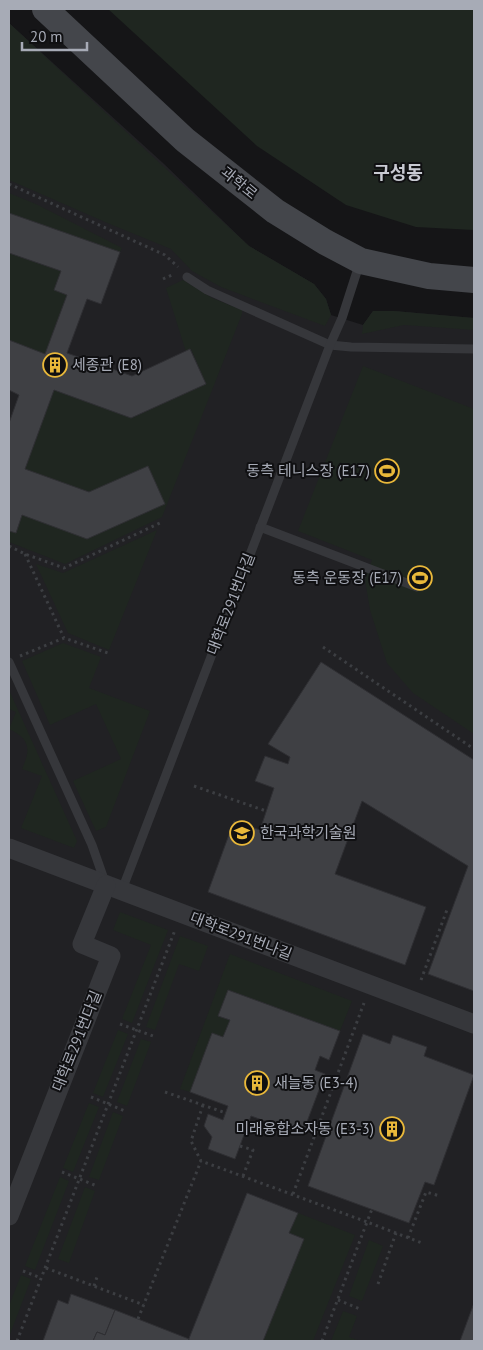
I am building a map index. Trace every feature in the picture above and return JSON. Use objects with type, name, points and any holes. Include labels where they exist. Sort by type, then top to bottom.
[{"type":"main road","name":"과학로","points":[[45,9],[185,140],[267,205],[325,242],[361,261],[429,276],[474,280]]},
{"type":"street","name":"대학로291번나길","points":[[9,848],[474,1024]]},
{"type":"street","name":"대학로291번다길","points":[[9,1216],[111,956],[82,944],[114,888]]},
{"type":"lane","name":"대학로291번다길","points":[[114,888],[260,527],[330,344],[342,318],[361,261]]},
{"type":"lane","points":[[187,277],[207,290],[330,344],[351,347],[474,349]]},
{"type":"lane","points":[[260,527],[417,586]]},
{"type":"lane","points":[[9,662],[92,845],[114,888]]},
{"type":"path","points":[[9,184],[165,255],[187,277]]},
{"type":"path","points":[[9,546],[64,568],[160,523]]},
{"type":"path","points":[[25,554],[64,638]]},
{"type":"path","points":[[20,656],[64,638],[108,653]]},
{"type":"path","points":[[323,647],[474,748]]},
{"type":"path","points":[[194,786],[266,811]]},
{"type":"path","points":[[421,980],[448,907]]},
{"type":"path","points":[[17,1341],[176,927]]},
{"type":"path","points":[[293,1194],[365,1000]]},
{"type":"path","points":[[120,1024],[153,1036]]},
{"type":"path","points":[[165,1092],[226,1113]]},
{"type":"path","points":[[91,1097],[125,1111]]},
{"type":"path","points":[[203,1105],[191,1141],[201,1161],[422,1243]]},
{"type":"path","points":[[240,1146],[253,1150],[243,1176]]},
{"type":"path","points":[[138,1319],[201,1161]]},
{"type":"path","points":[[62,1172],[97,1186]]},
{"type":"path","points":[[408,1238],[426,1192],[440,1196]]},
{"type":"path","points":[[322,1341],[372,1209]]},
{"type":"path","points":[[378,1284],[396,1233]]},
{"type":"path","points":[[46,1268],[144,1305]]},
{"type":"path","points":[[23,1271],[41,1278]]},
{"type":"path","points":[[94,1286],[98,1274]]},
{"type":"path","points":[[338,1300],[360,1309]]},
{"type":"shaded area","points":[[108,9],[474,9],[474,230],[416,227],[346,205],[257,146]]},
{"type":"shaded area","name":"한국과학기술원","points":[[9,23],[163,163],[249,246],[314,284],[326,299],[331,315],[363,325],[373,311],[474,318],[474,1341],[9,1341]]},
{"type":"shaded area","points":[[9,23],[249,246],[314,284],[326,299],[331,315],[325,326],[221,287],[192,271],[171,249],[9,180]]},
{"type":"shaded area","points":[[9,193],[38,205],[122,248],[120,252],[9,213]]},
{"type":"shaded area","points":[[9,253],[61,271],[54,290],[67,295],[45,354],[9,340]]},
{"type":"shaded area","points":[[183,280],[212,298],[242,310],[242,314],[162,517],[65,564],[9,542],[9,531],[16,533],[22,515],[89,492],[25,469],[54,390],[132,418],[206,384],[191,349],[186,352],[166,288]]},
{"type":"shaded area","points":[[373,311],[474,318],[474,330],[404,325],[362,334],[363,325]]},
{"type":"shaded area","points":[[363,366],[474,409],[474,734],[413,693],[387,663],[370,610],[365,580],[372,560],[298,531]]},
{"type":"shaded area","points":[[157,530],[109,650],[68,633],[36,564],[63,573]]},
{"type":"shaded area","points":[[63,643],[101,657],[89,688],[150,711],[106,827],[96,831],[73,781],[121,759],[96,704],[50,725],[22,661]]},
{"type":"shaded area","points":[[9,690],[77,841],[74,848],[21,828],[42,776],[22,769],[27,756],[27,745],[21,737],[9,729],[16,712],[9,709]]},
{"type":"shaded area","points":[[120,912],[168,930],[132,1023],[122,1019],[151,945],[113,930]]},
{"type":"shaded area","points":[[180,936],[208,946],[199,971],[179,964],[155,1030],[146,1027]]},
{"type":"shaded area","points":[[230,954],[352,1001],[340,1031],[228,990],[218,1016],[230,1020],[223,1037],[212,1033],[190,1092],[180,1089]]},
{"type":"shaded area","points":[[118,1030],[128,1034],[103,1097],[93,1093]]},
{"type":"shaded area","points":[[141,1039],[151,1042],[127,1106],[117,1102]]},
{"type":"shaded area","points":[[89,1103],[99,1107],[73,1172],[63,1168]]},
{"type":"shaded area","points":[[113,1112],[123,1116],[99,1180],[89,1177]]},
{"type":"shaded area","points":[[60,1177],[69,1181],[35,1270],[25,1266]]},
{"type":"shaded area","points":[[85,1187],[95,1191],[69,1263],[58,1259]]},
{"type":"shaded area","points":[[298,1213],[355,1235],[313,1341],[263,1341],[304,1239],[289,1233]]},
{"type":"shaded area","points":[[369,1240],[383,1246],[362,1301],[349,1296]]},
{"type":"shaded area","points":[[21,1275],[31,1279],[9,1337],[9,1306]]},
{"type":"shaded area","points":[[343,1311],[357,1316],[349,1337],[360,1341],[331,1341]]},
{"type":"building","name":"세종관 (E8)","points":[[9,213],[120,252],[101,304],[87,299],[67,353],[132,376],[190,349],[206,384],[131,418],[54,390],[25,469],[89,492],[148,466],[165,504],[87,539],[22,515],[16,533],[9,531],[9,423],[19,395],[9,390],[9,340],[45,354],[67,295],[54,290],[61,271],[9,253]]},
{"type":"building","points":[[321,662],[474,760],[474,991],[428,974],[468,866],[362,801],[335,874],[426,907],[405,965],[208,892],[234,821],[260,830],[274,788],[255,781],[265,756],[288,764],[290,757],[268,744]]},
{"type":"building","name":"새늘동 (E3-4)","points":[[228,990],[340,1031],[329,1060],[320,1056],[315,1070],[325,1074],[302,1135],[251,1116],[235,1159],[208,1149],[212,1137],[204,1126],[208,1114],[223,1120],[228,1106],[190,1092],[212,1033],[223,1037],[230,1020],[218,1016]]},
{"type":"building","name":"미래융합소자동 (E3-3)","points":[[363,1034],[390,1044],[393,1035],[427,1047],[424,1056],[474,1075],[434,1185],[425,1182],[409,1223],[308,1186]]},
{"type":"building","points":[[247,1193],[298,1213],[289,1233],[304,1239],[263,1341],[188,1341]]},
{"type":"building","points":[[71,1294],[115,1310],[105,1335],[97,1332],[93,1341],[43,1341],[58,1300],[68,1304]]},
{"type":"building","points":[[474,1303],[474,1341],[460,1341]]},
{"type":"building","points":[[115,1310],[189,1339],[188,1341],[93,1341],[97,1332],[105,1335]]},
{"type":"place","name":"세종관 (E8)","points":[[55,365]]},
{"type":"place","name":"동측 테니스장 (E17)","points":[[387,471]]},
{"type":"place","name":"동측 운동장 (E17)","points":[[420,578]]},
{"type":"place","name":"한국과학기술원","points":[[242,833]]},
{"type":"place","name":"새늘동 (E3-4)","points":[[257,1083]]},
{"type":"place","name":"미래융합소자동 (E3-3)","points":[[392,1129]]},
{"type":"district","name":"구성동","points":[[398,173]]}]
